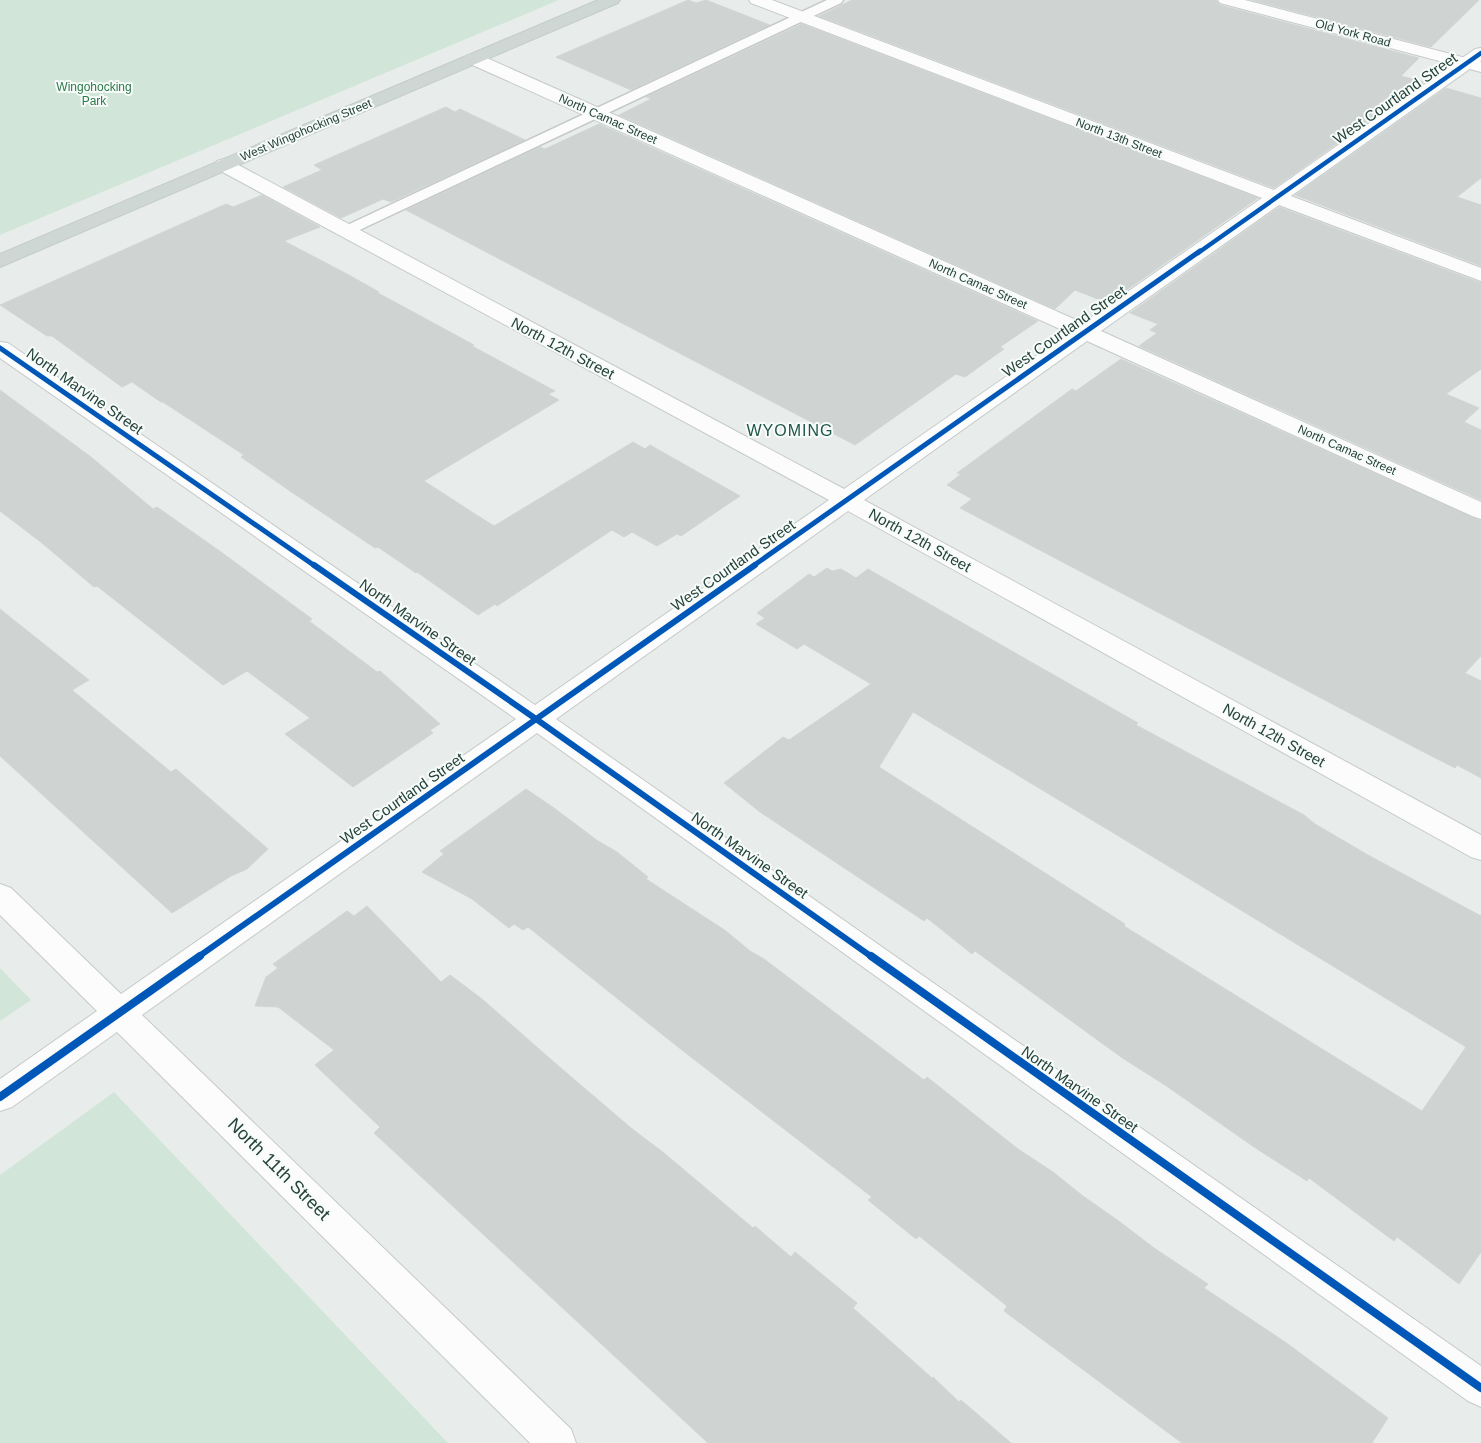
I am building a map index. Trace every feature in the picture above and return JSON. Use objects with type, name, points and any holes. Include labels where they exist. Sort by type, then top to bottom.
[{"type":"main road","name":"West Wingohocking Street","points":[[0,261],[612,0]]},
{"type":"street","name":"North 13th Street","points":[[757,0],[1481,275]]},
{"type":"street","name":"Old York Road","points":[[1226,0],[1476,61]]},
{"type":"street","name":"North Camac Street","points":[[474,59],[1086,332],[1481,511]]},
{"type":"street","name":"West Courtland Street","points":[[0,1097],[1276,198],[1476,61]]},
{"type":"street","name":"North 12th Street","points":[[224,165],[846,500],[1481,849]]},
{"type":"street","name":"North Marvine Street","points":[[0,348],[536,719],[1481,1388]]},
{"type":"street","name":"North 11th Street","points":[[0,896],[557,1443]]},
{"type":"lane","points":[[346,231],[837,0]]},
{"type":"green space","name":"Wingohocking Park","points":[[0,0],[559,0],[0,235]]},
{"type":"green space","points":[[0,968],[31,1000],[0,1021]]},
{"type":"green space","points":[[114,1092],[448,1443],[0,1443],[0,1175]]},
{"type":"building","points":[[688,0],[696,3],[706,0],[770,25],[631,90],[556,57]]},
{"type":"building","points":[[852,0],[1216,0],[1220,5],[1419,58],[1401,76],[1424,82],[1274,188],[819,16]]},
{"type":"building","points":[[1252,0],[1479,0],[1431,47]]},
{"type":"building","points":[[802,24],[1258,198],[1108,303],[1075,290],[1055,309],[619,115],[651,99],[646,97]]},
{"type":"building","points":[[1446,88],[1481,98],[1481,178],[1457,197],[1481,205],[1481,266],[1295,195]]},
{"type":"building","points":[[446,107],[455,112],[460,109],[525,140],[391,202],[383,199],[341,218],[283,187],[322,170],[314,165]]},
{"type":"building","points":[[599,124],[1038,321],[1000,347],[1004,349],[965,377],[956,374],[855,445],[406,210],[540,147],[545,149]]},
{"type":"building","points":[[262,195],[320,227],[284,241],[347,274],[555,391],[548,394],[559,400],[424,481],[494,526],[633,442],[645,449],[650,445],[740,496],[681,536],[677,534],[657,546],[632,532],[624,537],[612,530],[497,606],[495,604],[478,615],[417,572],[378,547],[375,548],[290,491],[241,457],[244,455],[163,402],[132,382],[122,387],[52,336],[47,336],[0,305],[226,204],[233,207]]},
{"type":"building","points":[[1279,207],[1481,283],[1481,369],[1446,394],[1479,408],[1464,422],[1481,430],[1481,500],[1139,346],[1157,333],[1150,330],[1158,324],[1130,313]]},
{"type":"building","points":[[1121,359],[1481,521],[1481,656],[1465,673],[1481,681],[1481,778],[1457,765],[1455,768],[1414,747],[960,508],[972,499],[947,485],[961,474],[957,473],[1072,389],[1076,391]]},
{"type":"building","points":[[0,390],[91,457],[153,509],[157,507],[312,619],[309,621],[377,672],[380,671],[440,724],[430,730],[433,733],[353,787],[285,734],[310,718],[247,671],[223,685],[97,586],[94,587],[42,543],[0,511]]},
{"type":"building","points":[[827,568],[832,571],[841,569],[856,578],[868,569],[1138,723],[1136,725],[1304,815],[1315,824],[1368,855],[1481,916],[1481,1252],[1459,1284],[1397,1237],[1394,1241],[1309,1178],[1307,1181],[1257,1149],[1121,1057],[975,951],[972,954],[927,918],[924,921],[760,812],[724,783],[783,737],[789,740],[871,684],[804,644],[797,649],[756,624],[765,618],[757,613],[809,574],[814,577]],"holes":[[[913,712],[1466,1047],[1422,1111],[1124,926],[1125,924],[879,767]]]},
{"type":"building","points":[[0,609],[89,680],[72,690],[171,772],[176,769],[268,849],[247,869],[231,876],[172,913],[0,756]]},
{"type":"building","points":[[526,789],[598,841],[617,852],[648,877],[646,879],[726,931],[750,951],[764,959],[924,1080],[927,1077],[1018,1149],[1053,1172],[1154,1248],[1208,1284],[1204,1288],[1285,1342],[1388,1418],[1372,1443],[1182,1443],[1004,1311],[1007,1306],[919,1236],[916,1239],[868,1200],[872,1197],[678,1047],[528,927],[523,930],[514,924],[509,928],[472,899],[422,872],[444,854],[440,851]]},
{"type":"building","points":[[367,906],[441,982],[450,975],[482,999],[631,1128],[664,1153],[753,1228],[755,1226],[791,1257],[795,1252],[857,1303],[853,1308],[959,1402],[961,1400],[1011,1443],[708,1443],[374,1133],[380,1127],[315,1065],[334,1050],[278,1007],[255,1006],[266,977],[278,968],[273,964],[347,911],[354,916]]},
{"type":"cycle path","points":[[0,1097],[1481,53]]},
{"type":"cycle path","points":[[0,348],[536,719],[1481,1388]]},
{"type":"district","name":"WYOMING","points":[[790,430]]}]
